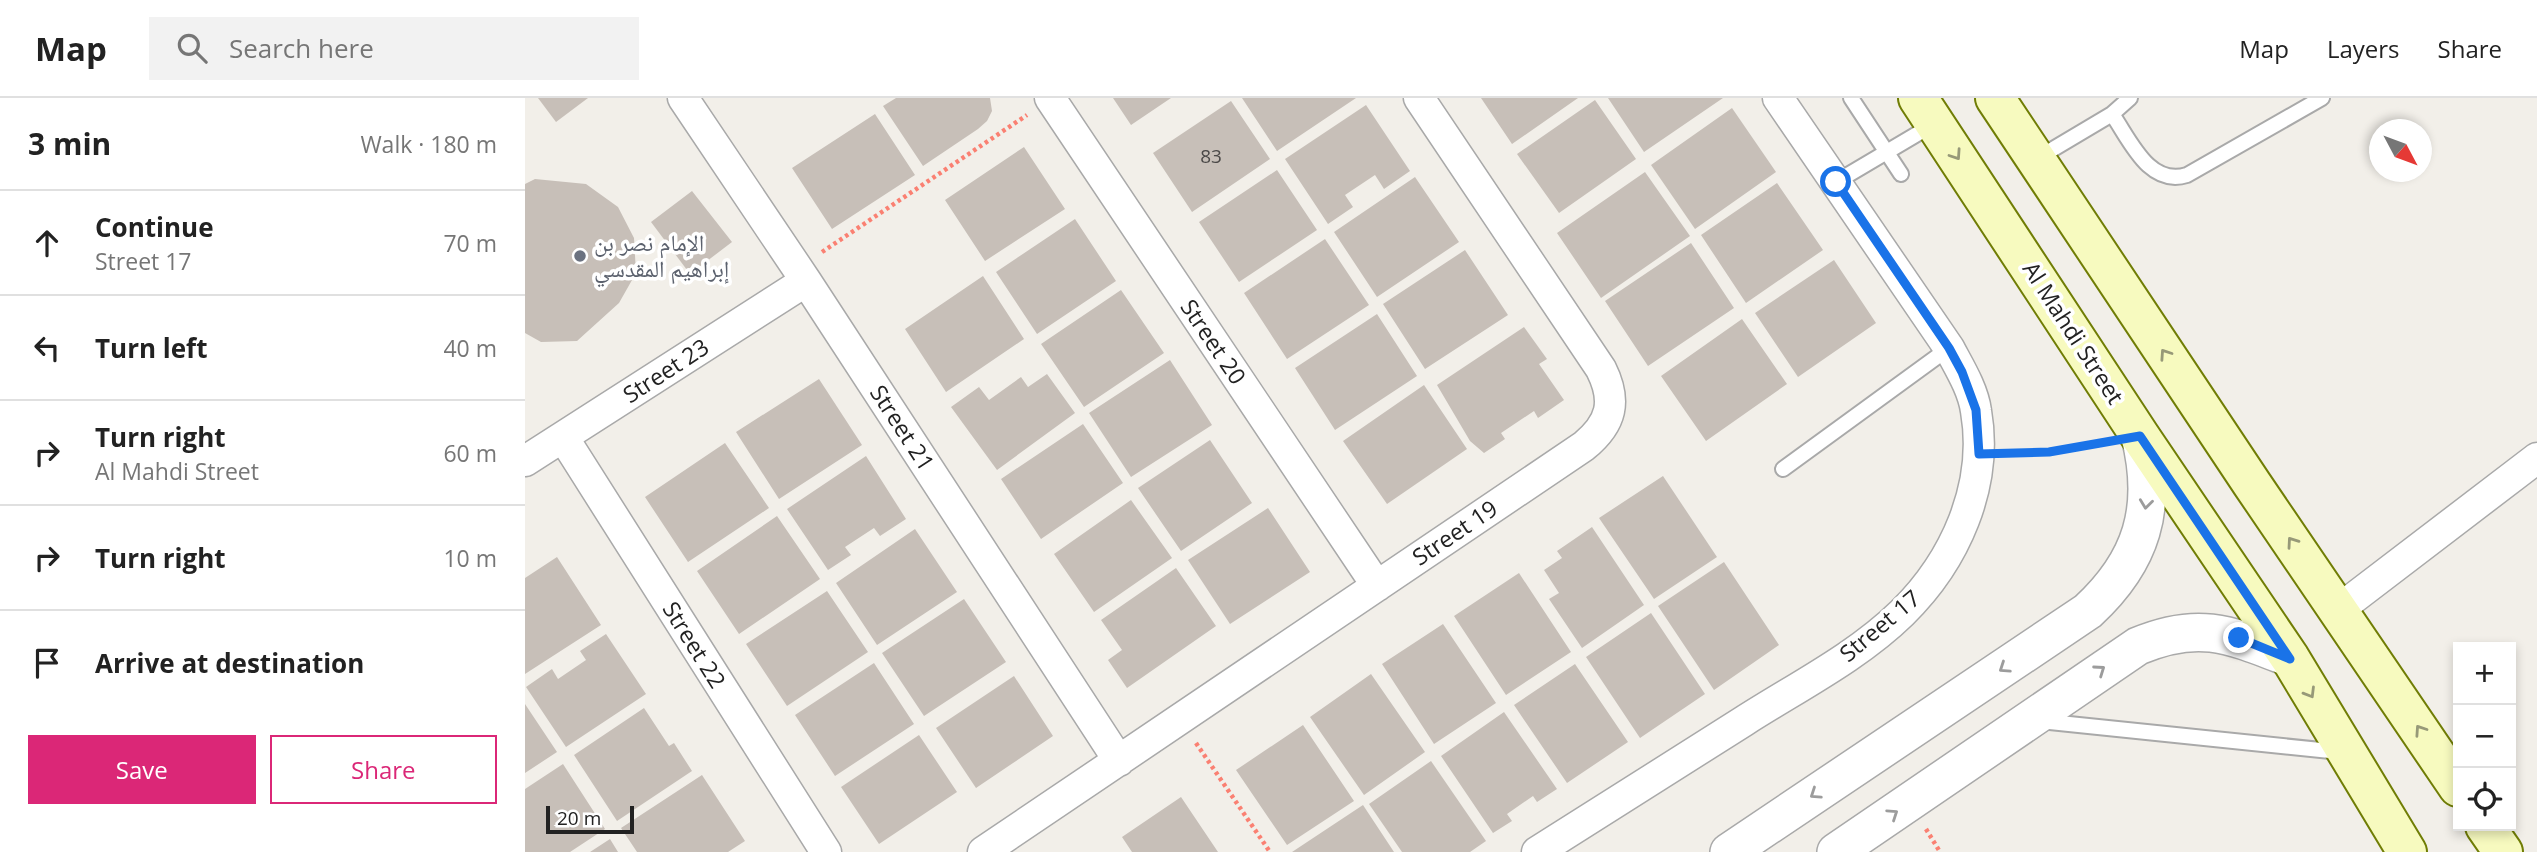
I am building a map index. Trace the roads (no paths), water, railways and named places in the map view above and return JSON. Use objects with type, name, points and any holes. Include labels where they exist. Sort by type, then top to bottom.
[{"type":"main road","points":[[1993,102],[2036,159],[2453,780]]},
{"type":"main road","name":"Al Mahdi Street","points":[[1927,111],[2290,659],[2407,852]]},
{"type":"main road","points":[[2488,831],[2503,852]]},
{"type":"street","name":"Street 21","points":[[683,98],[802,275],[1119,761]]},
{"type":"street","name":"Street 19","points":[[983,852],[1584,446],[1598,435],[1607,420],[1611,402],[1601,369],[1419,98]]},
{"type":"street","name":"Street 17","points":[[1537,852],[1844,659],[1901,615],[1934,579],[1958,536],[1973,495],[1979,454],[1976,410],[1962,372],[1949,348],[1777,98]]},
{"type":"street","name":"Street 20","points":[[1050,99],[1377,586]]},
{"type":"street","name":"Street 23","points":[[525,461],[802,275]]},
{"type":"street","points":[[1729,852],[2088,611],[2107,594],[2134,552],[2143,528],[2148,481],[2140,436]]},
{"type":"street","name":"Street 22","points":[[563,437],[826,852]]},
{"type":"street","points":[[2338,610],[2537,458]]},
{"type":"street","points":[[1836,852],[2122,655],[2156,638],[2196,631],[2218,633],[2239,638],[2290,659]]},
{"type":"lane","points":[[1851,98],[1901,174]]},
{"type":"lane","points":[[2036,159],[2112,114],[2130,98]]},
{"type":"lane","points":[[2112,114],[2154,172],[2170,178],[2179,178],[2322,98]]},
{"type":"lane","points":[[1836,182],[1887,152],[1927,111]]},
{"type":"lane","points":[[1783,469],[1949,348]]},
{"type":"lane","points":[[2028,720],[2347,753]]},
{"type":"place","name":"الإمام نصر بن إبراهيم المقدسي","points":[[580,256]]}]
